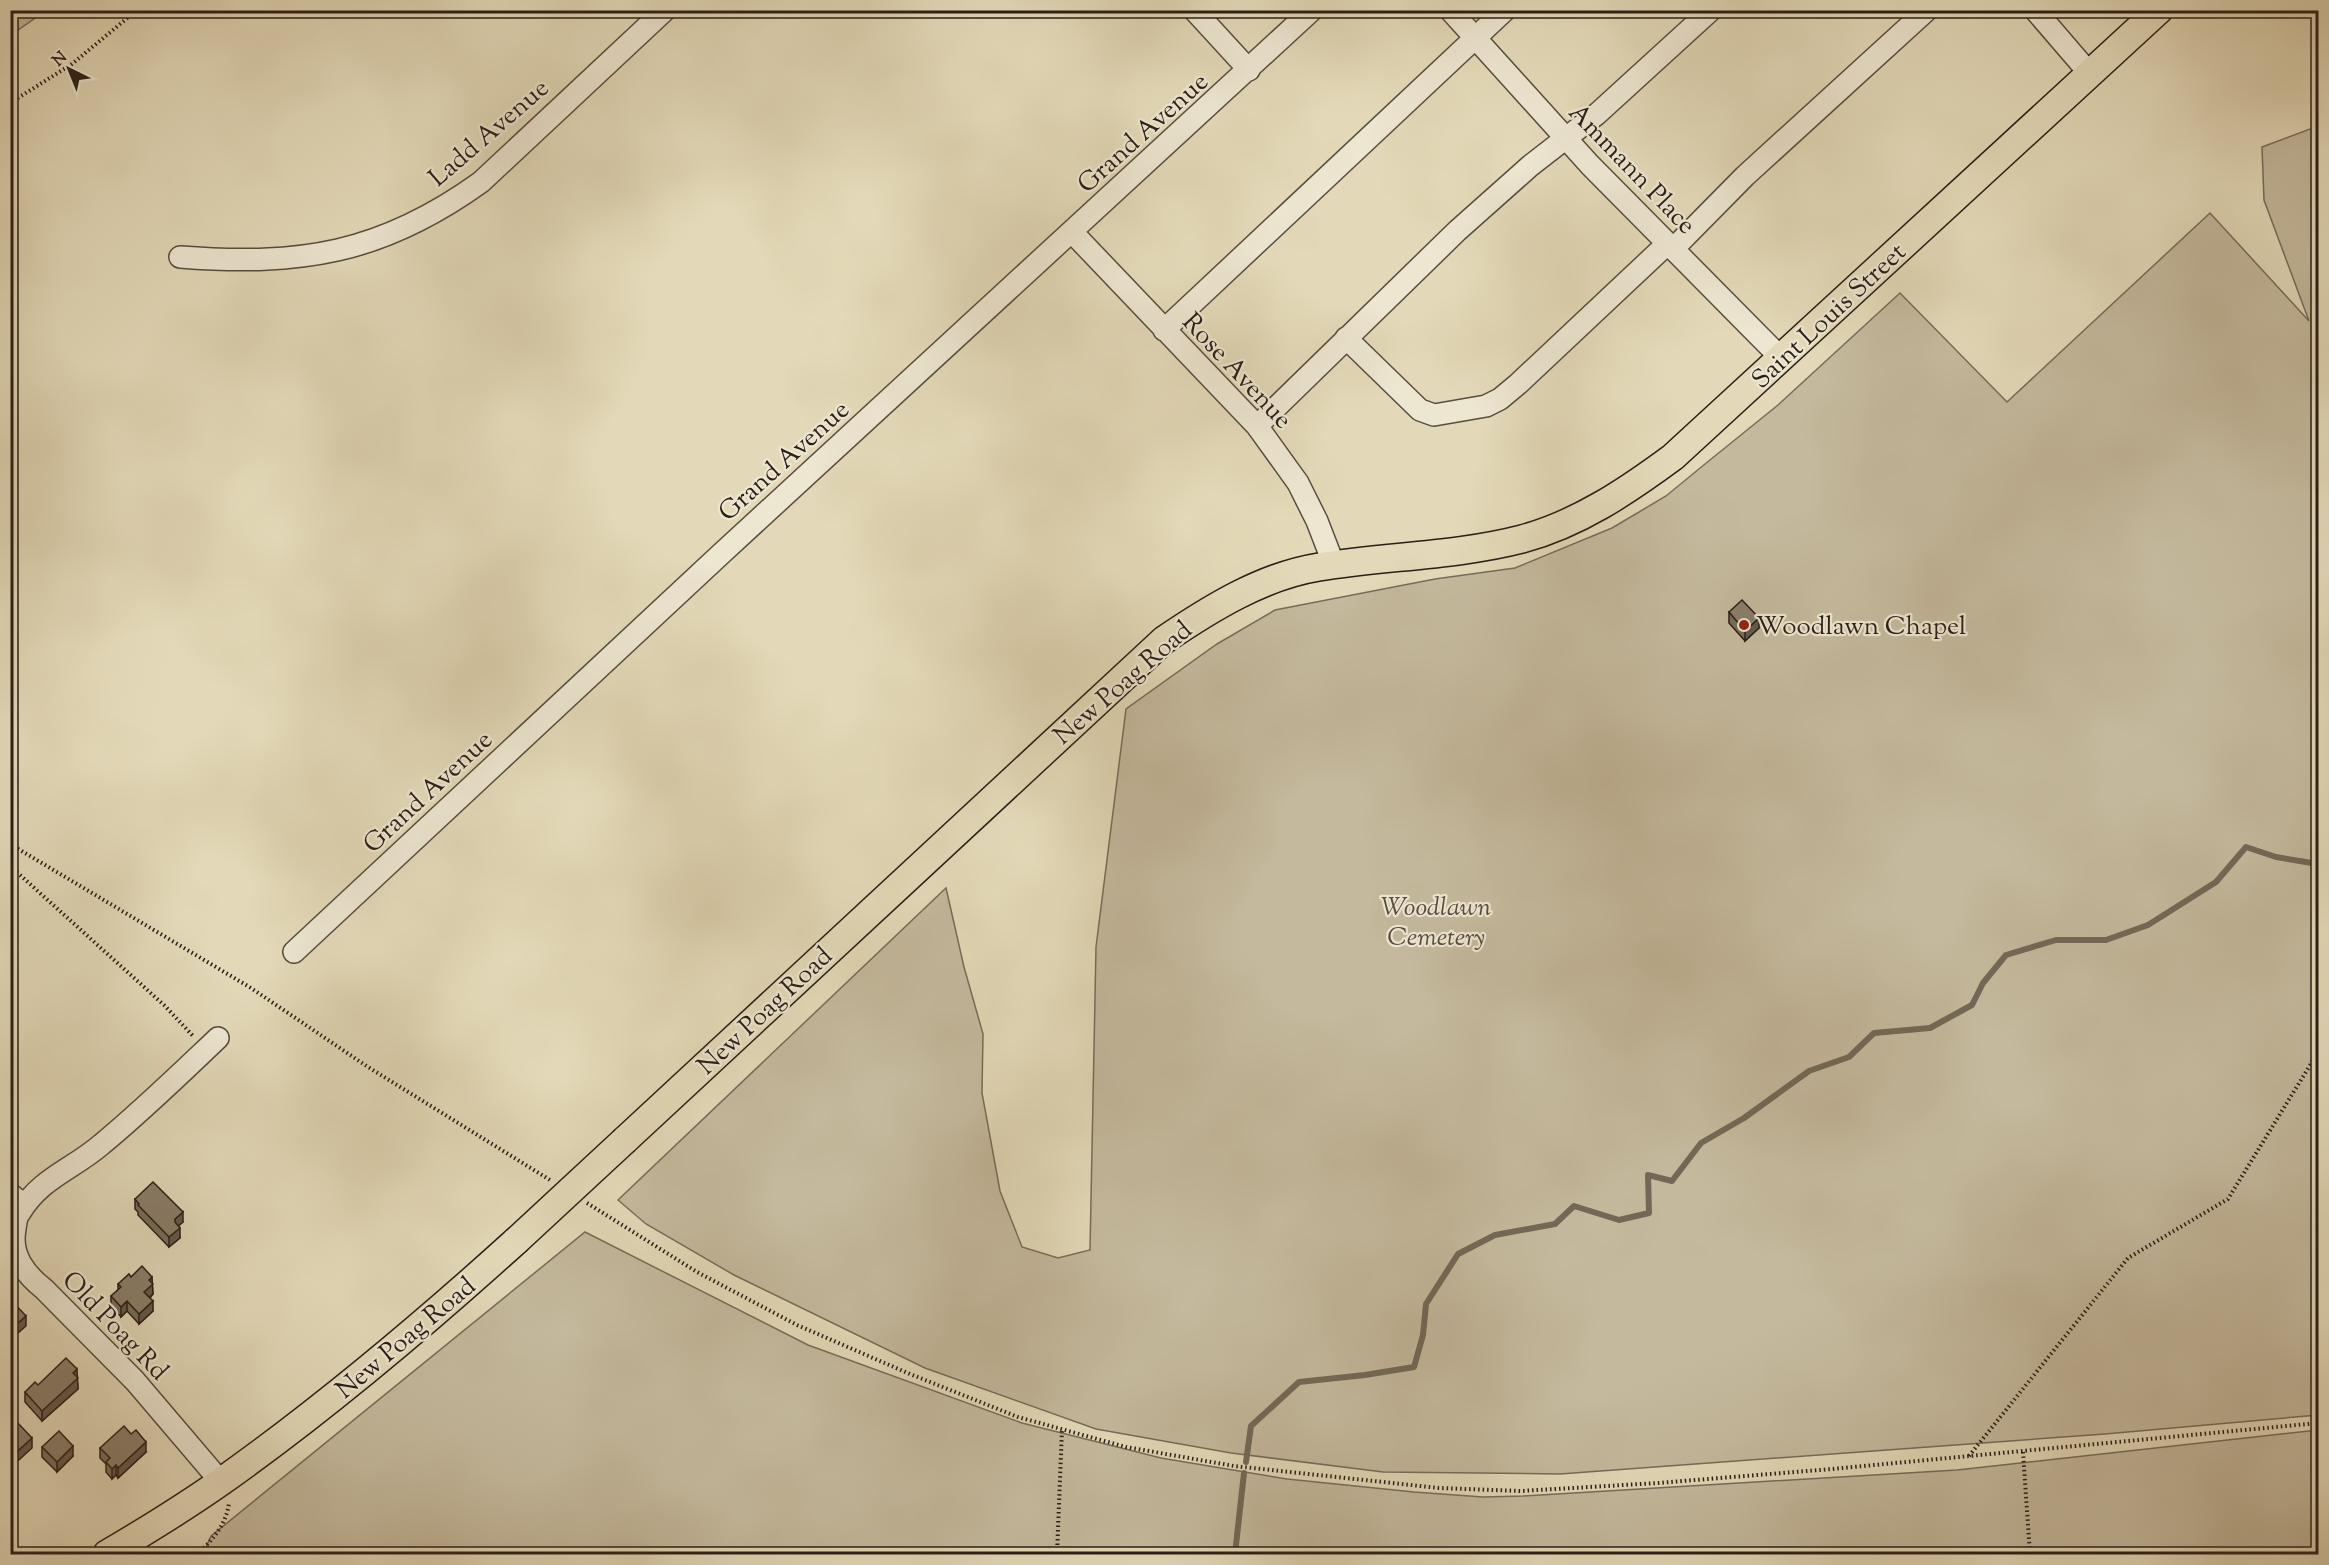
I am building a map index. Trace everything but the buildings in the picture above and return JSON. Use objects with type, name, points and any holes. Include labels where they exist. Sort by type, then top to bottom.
[{"type":"main road","name":"Saint Louis Street","points":[[1456,551],[1522,539],[1560,526],[1598,508],[1634,486],[1673,457],[2159,10]]},
{"type":"main road","name":"New Poag Road","points":[[107,1554],[221,1482],[377,1362],[516,1241],[1164,640],[1197,617],[1232,597],[1276,579],[1318,567],[1456,551]]},
{"type":"street","name":"Ladd Avenue","points":[[180,257],[227,261],[283,258],[341,251],[374,241],[409,226],[450,204],[481,182],[665,10]]},
{"type":"street","points":[[1194,10],[1249,70]]},
{"type":"street","name":"Grand Avenue","points":[[294,952],[722,553],[1312,10]]},
{"type":"street","name":"Ammann Place","points":[[1450,10],[1566,139],[1781,358]]},
{"type":"street","points":[[1164,330],[1505,10]]},
{"type":"street","points":[[1257,426],[1457,231],[1530,166],[1637,79],[1711,10]]},
{"type":"street","points":[[1346,338],[1420,410],[1434,415],[1486,406],[1500,399],[1927,10]]},
{"type":"street","points":[[2035,10],[2090,74]]},
{"type":"street","name":"Rose Avenue","points":[[1072,232],[1257,426],[1277,451],[1298,483],[1317,521],[1334,566]]},
{"type":"street","points":[[10,1193],[25,1191],[68,1170],[102,1144],[218,1038]]},
{"type":"street","points":[[19,1214],[28,1197],[46,1181]]},
{"type":"street","points":[[10,1193],[19,1201],[19,1214]]},
{"type":"street","name":"Old Poag Rd","points":[[19,1214],[14,1231],[15,1249],[21,1266],[30,1278],[44,1289],[135,1381],[221,1482]]},
{"type":"path","points":[[10,103],[72,64],[137,10]]},
{"type":"path","points":[[10,844],[251,988],[368,1067],[557,1185]]},
{"type":"path","points":[[10,866],[192,1033],[201,1054]]},
{"type":"path","points":[[1968,1457],[2128,1258],[2228,1198],[2312,1062],[2319,1042]]},
{"type":"path","points":[[577,1197],[697,1272],[797,1324],[910,1374],[1018,1418],[1126,1447],[1234,1466],[1347,1480],[1440,1488],[1521,1491],[1658,1483],[1968,1457],[2319,1423]]},
{"type":"path","points":[[1057,1554],[1062,1429]]},
{"type":"path","points":[[2023,1452],[2030,1554]]},
{"type":"path","points":[[197,1554],[220,1529],[228,1513],[229,1501],[221,1482]]},
{"type":"green space","points":[[11,10],[45,10],[45,11],[11,35]]},
{"type":"green space","name":"Woodlawn Cemetery","points":[[2318,126],[2318,1415],[2105,1434],[1560,1474],[1383,1472],[1231,1453],[1096,1429],[925,1368],[734,1275],[646,1224],[618,1200],[946,888],[964,967],[983,1034],[982,1093],[1000,1191],[1022,1247],[1058,1258],[1090,1250],[1096,947],[1126,709],[1217,644],[1275,610],[1435,579],[1515,568],[1612,528],[1666,496],[1778,405],[1900,293],[2007,402],[2210,213],[2309,321],[2264,200],[2262,147]]},
{"type":"green space","points":[[585,1232],[808,1345],[1022,1423],[1161,1458],[1287,1479],[1483,1497],[1523,1496],[1957,1470],[2318,1430],[2318,1554],[203,1554],[211,1536]]},
{"type":"waterway","points":[[1246,1462],[1251,1426],[1299,1382],[1414,1367],[1423,1335],[1426,1304],[1458,1254],[1495,1235],[1555,1224],[1574,1206],[1619,1220],[1649,1213],[1648,1175],[1672,1181],[1701,1143],[1744,1118],[1809,1071],[1849,1057],[1874,1033],[1930,1028],[1972,1005],[1983,983],[2006,955],[2056,940],[2106,940],[2148,925],[2216,882],[2246,847],[2276,857],[2318,864]]},
{"type":"waterway","points":[[1235,1554],[1244,1473]]},
{"type":"place","name":"Woodlawn Chapel","points":[[1744,625]]}]
